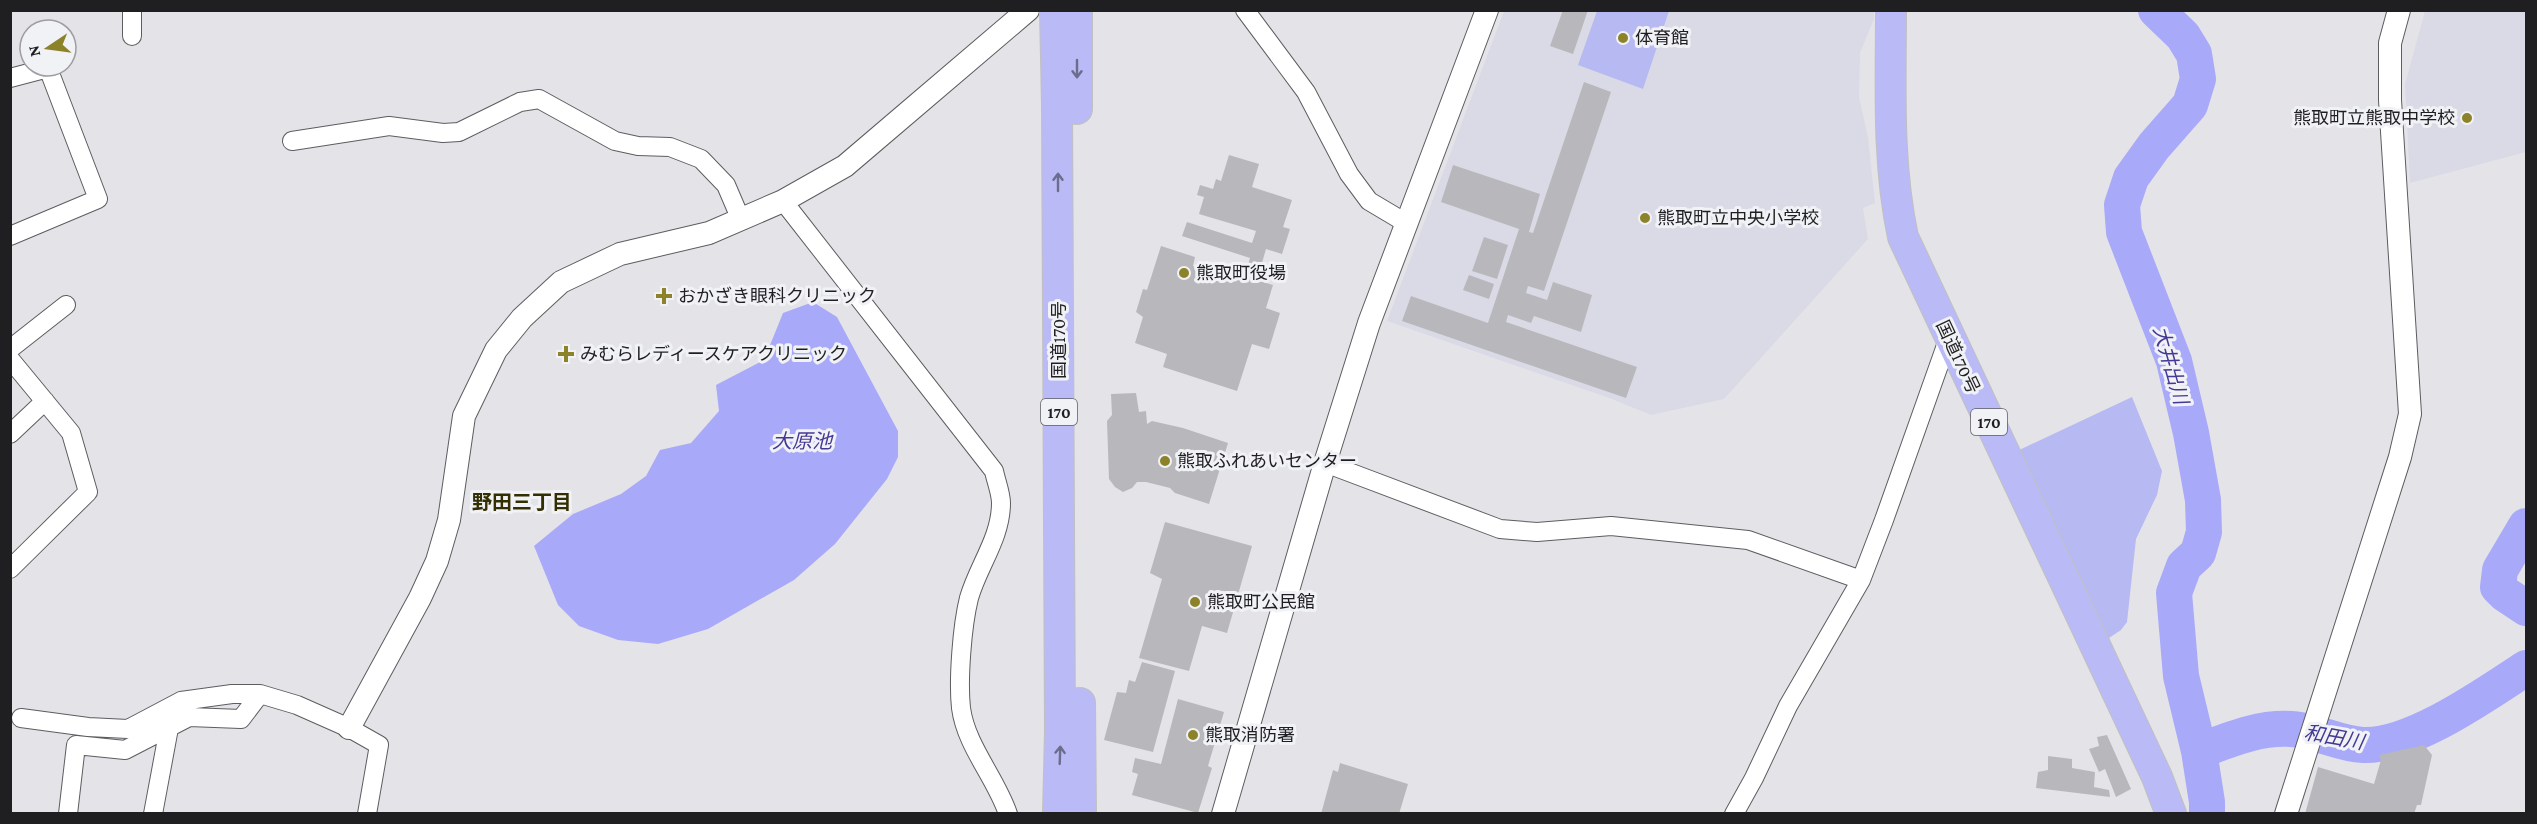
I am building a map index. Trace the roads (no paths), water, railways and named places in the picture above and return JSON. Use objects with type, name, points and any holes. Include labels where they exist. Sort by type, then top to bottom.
[{"type":"highway","name":"国道170号","points":[[1054,10],[1058,107],[1060,719],[1058,813]]},
{"type":"highway","name":"国道170号","points":[[1077,10],[1078,627],[1082,813]]},
{"type":"highway","name":"国道170号","points":[[1891,10],[1892,158],[1903,237],[2157,777],[2171,813]]},
{"type":"street","points":[[132,10],[132,36]]},
{"type":"street","points":[[349,728],[420,598],[437,561],[449,520],[464,416],[496,350],[522,318],[561,282],[620,254],[709,233],[783,201],[845,166],[1028,10]]},
{"type":"street","points":[[1245,10],[1306,92],[1349,174],[1369,201],[1406,223]]},
{"type":"street","points":[[1223,813],[1325,463],[1369,323],[1487,10]]},
{"type":"street","points":[[2286,813],[2400,457],[2410,414],[2390,100],[2390,43],[2400,10]]},
{"type":"street","points":[[10,78],[48,68],[98,199],[10,236]]},
{"type":"street","points":[[292,141],[390,126],[443,133],[459,132],[520,102],[539,99],[615,141],[638,146],[670,147],[701,159],[726,185],[741,220]]},
{"type":"street","points":[[783,201],[994,471],[1001,502],[993,545],[969,598],[960,676],[961,711],[970,737],[1008,813]]},
{"type":"street","points":[[10,349],[66,305]]},
{"type":"street","points":[[1734,813],[1754,778],[1788,706],[1861,580],[1949,337]]},
{"type":"street","points":[[10,358],[71,432],[88,492],[10,570]]},
{"type":"street","points":[[10,434],[45,400]]},
{"type":"street","points":[[1325,463],[1500,529],[1537,532],[1611,526],[1748,540],[1861,580]]},
{"type":"street","points":[[21,718],[88,727],[128,729],[181,701],[232,694],[260,694],[297,705],[349,728],[379,745],[367,813]]},
{"type":"street","points":[[68,813],[76,745],[125,750],[189,717],[241,719],[260,694]]},
{"type":"street","points":[[153,813],[169,728]]},
{"type":"water","name":"大原池","points":[[813,302],[837,317],[898,431],[898,457],[887,479],[835,544],[794,580],[708,629],[658,644],[618,640],[579,626],[558,605],[534,546],[573,514],[621,494],[646,476],[660,450],[691,443],[719,411],[716,385],[764,360],[783,313]]},
{"type":"waterway","name":"大井出川","points":[[2156,10],[2183,36],[2194,54],[2198,79],[2190,105],[2154,146],[2131,178],[2122,205],[2124,232],[2174,361],[2191,433],[2203,500],[2204,532],[2198,553],[2184,566],[2174,593],[2181,676],[2199,751],[2207,814]]},
{"type":"waterway","name":"和田川","points":[[2526,526],[2500,570],[2498,587],[2526,608]]},
{"type":"waterway","name":"和田川","points":[[2199,751],[2244,735],[2279,729],[2300,730],[2354,744],[2382,743],[2404,737],[2448,717],[2526,668]]},
{"type":"place","name":"体育館","points":[[1623,38]]},
{"type":"place","name":"熊取町立熊取中学校","points":[[2467,118]]},
{"type":"place","name":"熊取町立中央小学校","points":[[1645,218]]},
{"type":"place","name":"熊取町役場","points":[[1184,273]]},
{"type":"place","name":"おかざき眼科クリニック","points":[[664,296]]},
{"type":"place","name":"みむらレディースケアクリニック","points":[[566,354]]},
{"type":"place","name":"熊取ふれあいセンター","points":[[1165,461]]},
{"type":"place","name":"熊取町公民館","points":[[1195,602]]},
{"type":"place","name":"熊取消防署","points":[[1193,735]]},
{"type":"district","name":"野田三丁目","points":[[522,502]]}]
